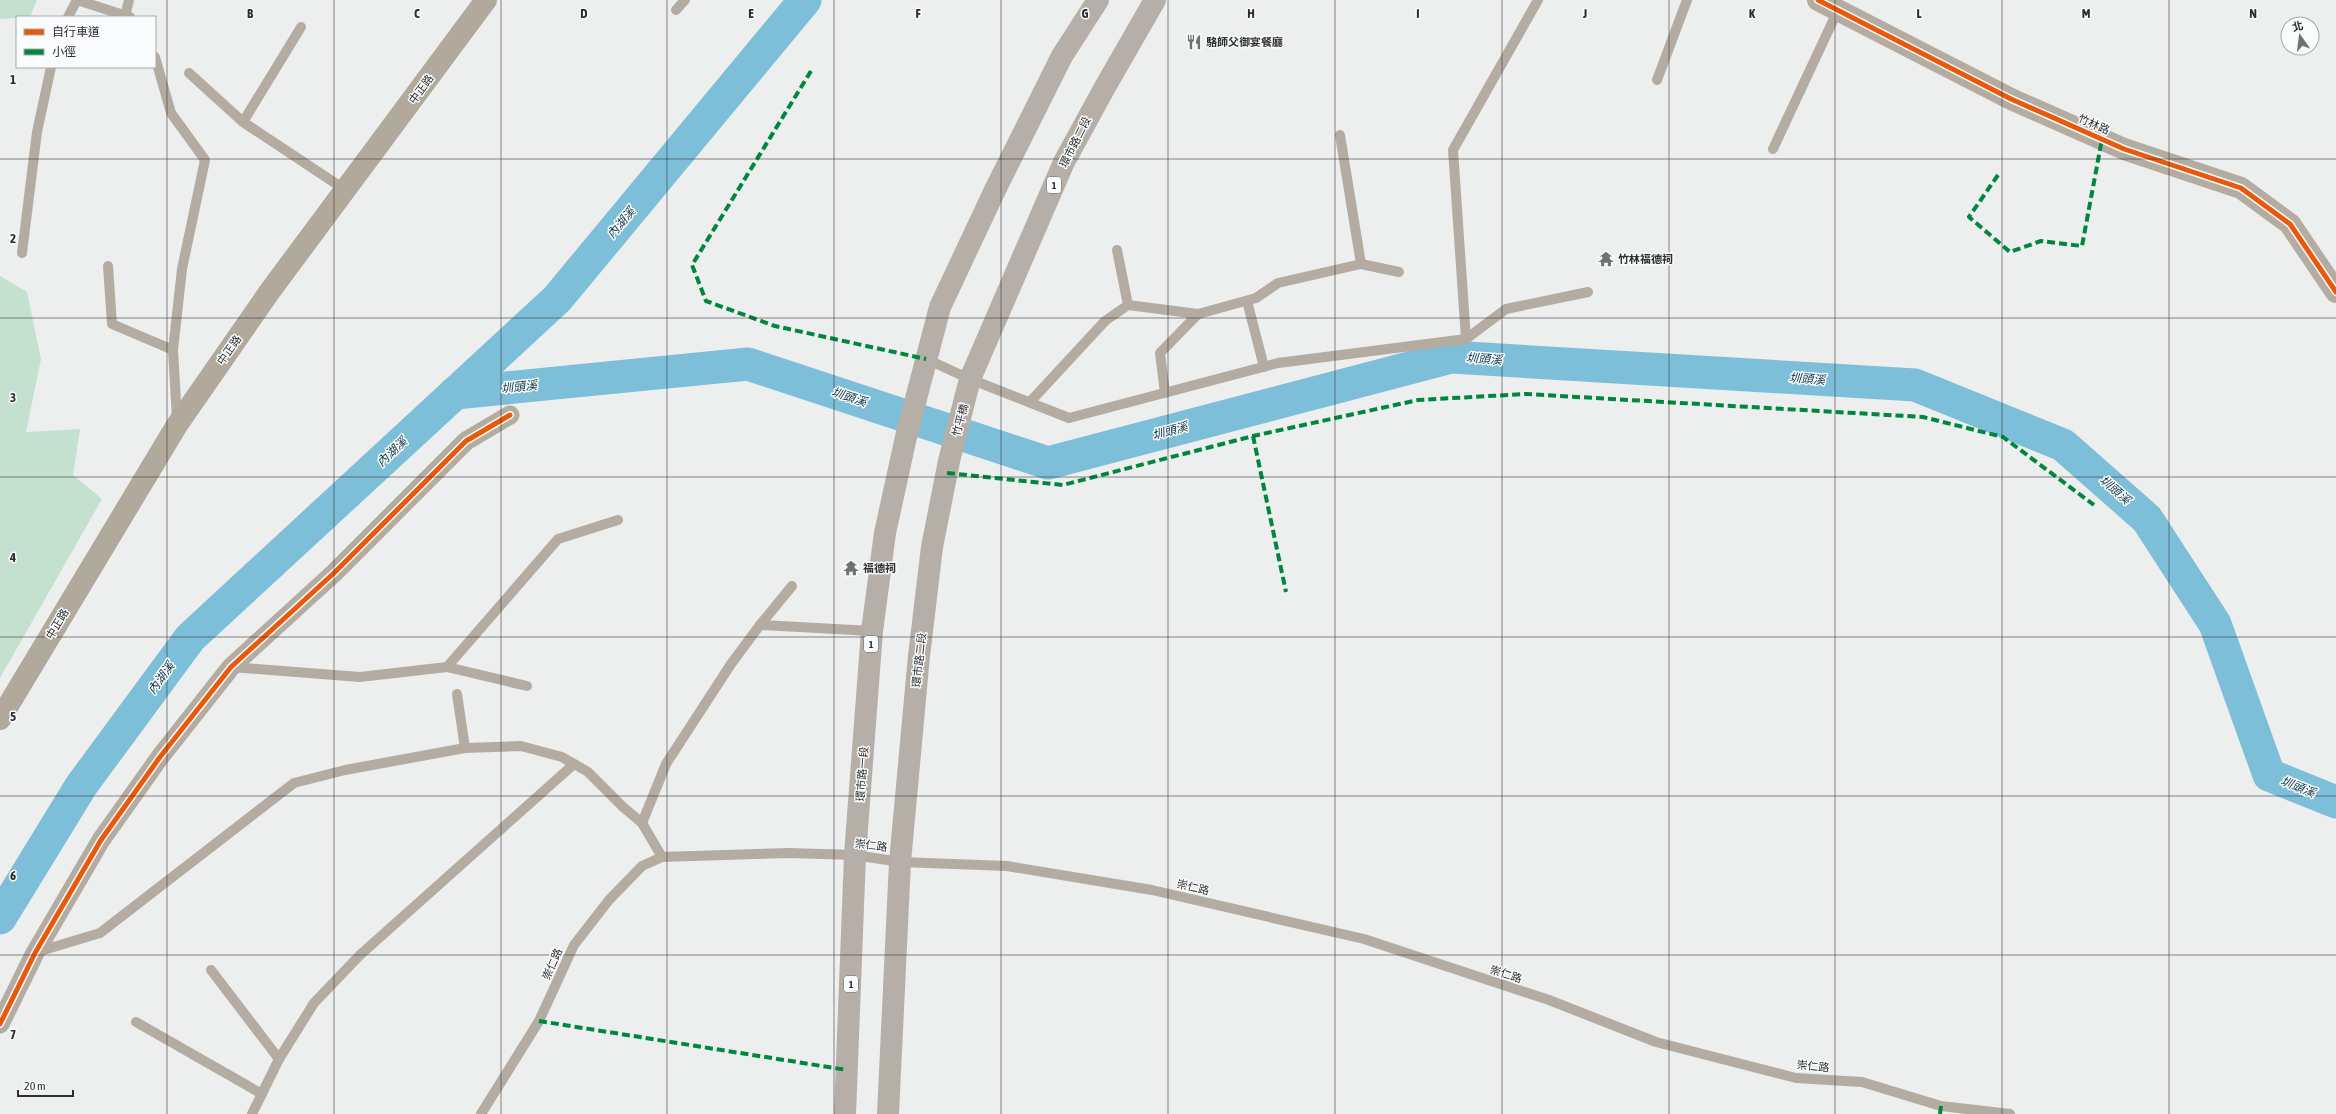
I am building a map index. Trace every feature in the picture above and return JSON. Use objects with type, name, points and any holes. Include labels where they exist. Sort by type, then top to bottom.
[{"type":"main road","name":"中正路","points":[[0,718],[177,425],[270,291],[347,191],[486,0]]},
{"type":"main road","name":"1","points":[[926,359],[940,307],[995,190],[1062,56],[1098,0]]},
{"type":"main road","name":"環市路二段","points":[[970,379],[1064,162],[1105,86],[1155,0]]},
{"type":"main road","name":"環市路一段","points":[[846,1114],[855,855],[872,631],[885,533],[906,437],[926,359]]},
{"type":"main road","name":"竹平橋","points":[[949,461],[970,379]]},
{"type":"main road","name":"環市路二段","points":[[900,862],[923,617],[932,547],[949,461]]},
{"type":"main road","name":"1","points":[[888,1114],[900,862]]},
{"type":"street","name":"竹林路","points":[[1818,0],[2025,105],[2124,148],[2241,188],[2290,224],[2336,292]]},
{"type":"street","points":[[0,1024],[35,953],[101,840],[160,757],[231,667],[334,573],[466,441],[510,415]]},
{"type":"lane","points":[[69,16],[77,0],[127,16],[129,0]]},
{"type":"lane","points":[[676,10],[684,0]]},
{"type":"lane","points":[[1466,339],[1453,150],[1538,0]]},
{"type":"lane","points":[[1657,80],[1687,0]]},
{"type":"lane","points":[[1773,149],[1838,10]]},
{"type":"lane","points":[[243,122],[301,27]]},
{"type":"lane","points":[[156,60],[171,113],[205,160],[182,268],[173,350],[177,425]]},
{"type":"lane","points":[[22,253],[37,132],[50,68]]},
{"type":"lane","points":[[189,73],[243,122],[347,191]]},
{"type":"lane","points":[[1340,135],[1361,264]]},
{"type":"lane","points":[[1117,250],[1128,305]]},
{"type":"lane","points":[[1030,402],[1105,321],[1128,305],[1198,314],[1256,298],[1278,283],[1361,264],[1399,272]]},
{"type":"lane","points":[[108,266],[112,324],[173,350]]},
{"type":"lane","points":[[926,359],[970,379],[1069,418],[1278,363],[1466,339],[1506,309],[1588,292]]},
{"type":"lane","points":[[1247,300],[1264,367]]},
{"type":"lane","points":[[1165,393],[1160,352],[1198,314]]},
{"type":"lane","points":[[447,667],[558,539],[618,520]]},
{"type":"lane","points":[[642,823],[666,764],[731,664],[792,586]]},
{"type":"lane","points":[[760,625],[872,631]]},
{"type":"lane","points":[[231,667],[360,677],[447,667],[527,686]]},
{"type":"lane","points":[[457,694],[465,748]]},
{"type":"lane","points":[[35,953],[100,933],[294,783],[345,770],[465,748],[521,746],[562,757],[588,772],[623,807],[642,823],[662,857]]},
{"type":"lane","points":[[252,1114],[279,1059],[314,1003],[360,955],[574,764]]},
{"type":"lane","name":"崇仁路","points":[[481,1114],[539,1022],[574,945],[609,900],[642,866],[662,857],[789,853],[855,855],[900,862],[1007,866],[1152,890],[1364,939],[1549,1000],[1656,1042],[1796,1078],[1862,1082],[1941,1106],[2010,1114]]},
{"type":"lane","points":[[211,970],[279,1059]]},
{"type":"lane","points":[[136,1022],[262,1094]]},
{"type":"green space","points":[[0,0],[37,0],[30,16],[16,16],[16,18],[0,19]]},
{"type":"green space","points":[[0,276],[27,292],[41,359],[26,432],[80,429],[73,475],[102,499],[0,678]]},
{"type":"waterway","name":"內湖溪","points":[[0,918],[81,786],[190,638],[557,299],[805,0]]},
{"type":"waterway","name":"圳頭溪","points":[[455,393],[748,364],[1048,463],[1451,357],[1915,385],[2063,445],[2147,519],[2215,624],[2269,775],[2336,802]]},
{"type":"marked path","points":[[811,71],[692,265],[706,301],[775,326],[926,359]]},
{"type":"marked path","points":[[1998,175],[1969,217],[2010,252],[2041,241],[2082,246],[2102,139]]},
{"type":"marked path","points":[[947,473],[1063,485],[1253,436],[1418,400],[1526,394],[1923,417],[2003,437],[2094,505]]},
{"type":"marked path","points":[[1253,436],[1286,592]]},
{"type":"marked path","points":[[539,1021],[847,1070]]},
{"type":"marked path","points":[[1940,1114],[1941,1106]]},
{"type":"cycle path","points":[[1818,0],[2011,99],[2124,149],[2241,188],[2290,224],[2336,292]]},
{"type":"cycle path","points":[[0,1024],[35,953],[101,840],[160,757],[231,667],[334,573],[466,441],[510,415]]},
{"type":"place","name":"駱師父御宴餐廳","points":[[1194,42]]},
{"type":"place","name":"竹林福德祠","points":[[1606,259]]},
{"type":"place","name":"福德祠","points":[[851,568]]}]
